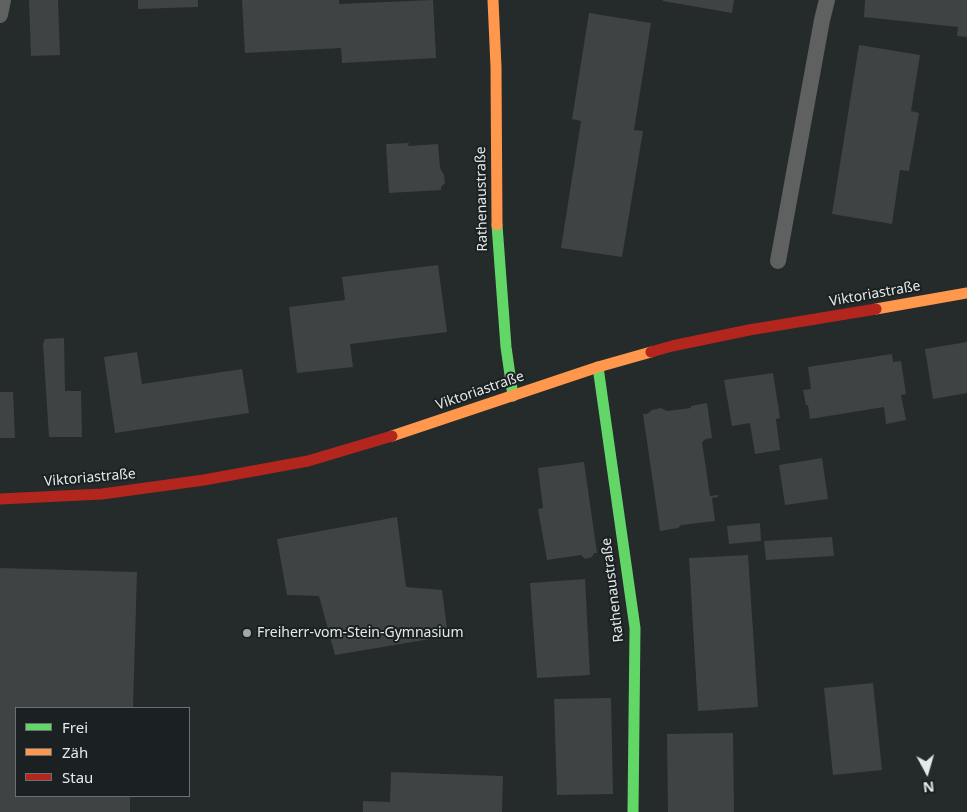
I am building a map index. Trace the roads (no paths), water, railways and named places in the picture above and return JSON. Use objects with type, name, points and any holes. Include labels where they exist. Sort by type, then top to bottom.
[{"type":"main road","name":"Rathenaustraße","points":[[493,0],[496,67],[497,232],[506,347],[513,396]]},
{"type":"main road","name":"Viktoriastraße","points":[[0,499],[102,494],[204,480],[308,461],[404,433],[598,367],[672,346],[750,330],[967,293]]},
{"type":"main road","name":"Rathenaustraße","points":[[598,367],[635,628],[633,812]]},
{"type":"lane","points":[[0,15],[3,0]]},
{"type":"lane","points":[[778,261],[827,0]]},
{"type":"place","name":"Freiherr-vom-Stein-Gymnasium","points":[[247,633]]}]
